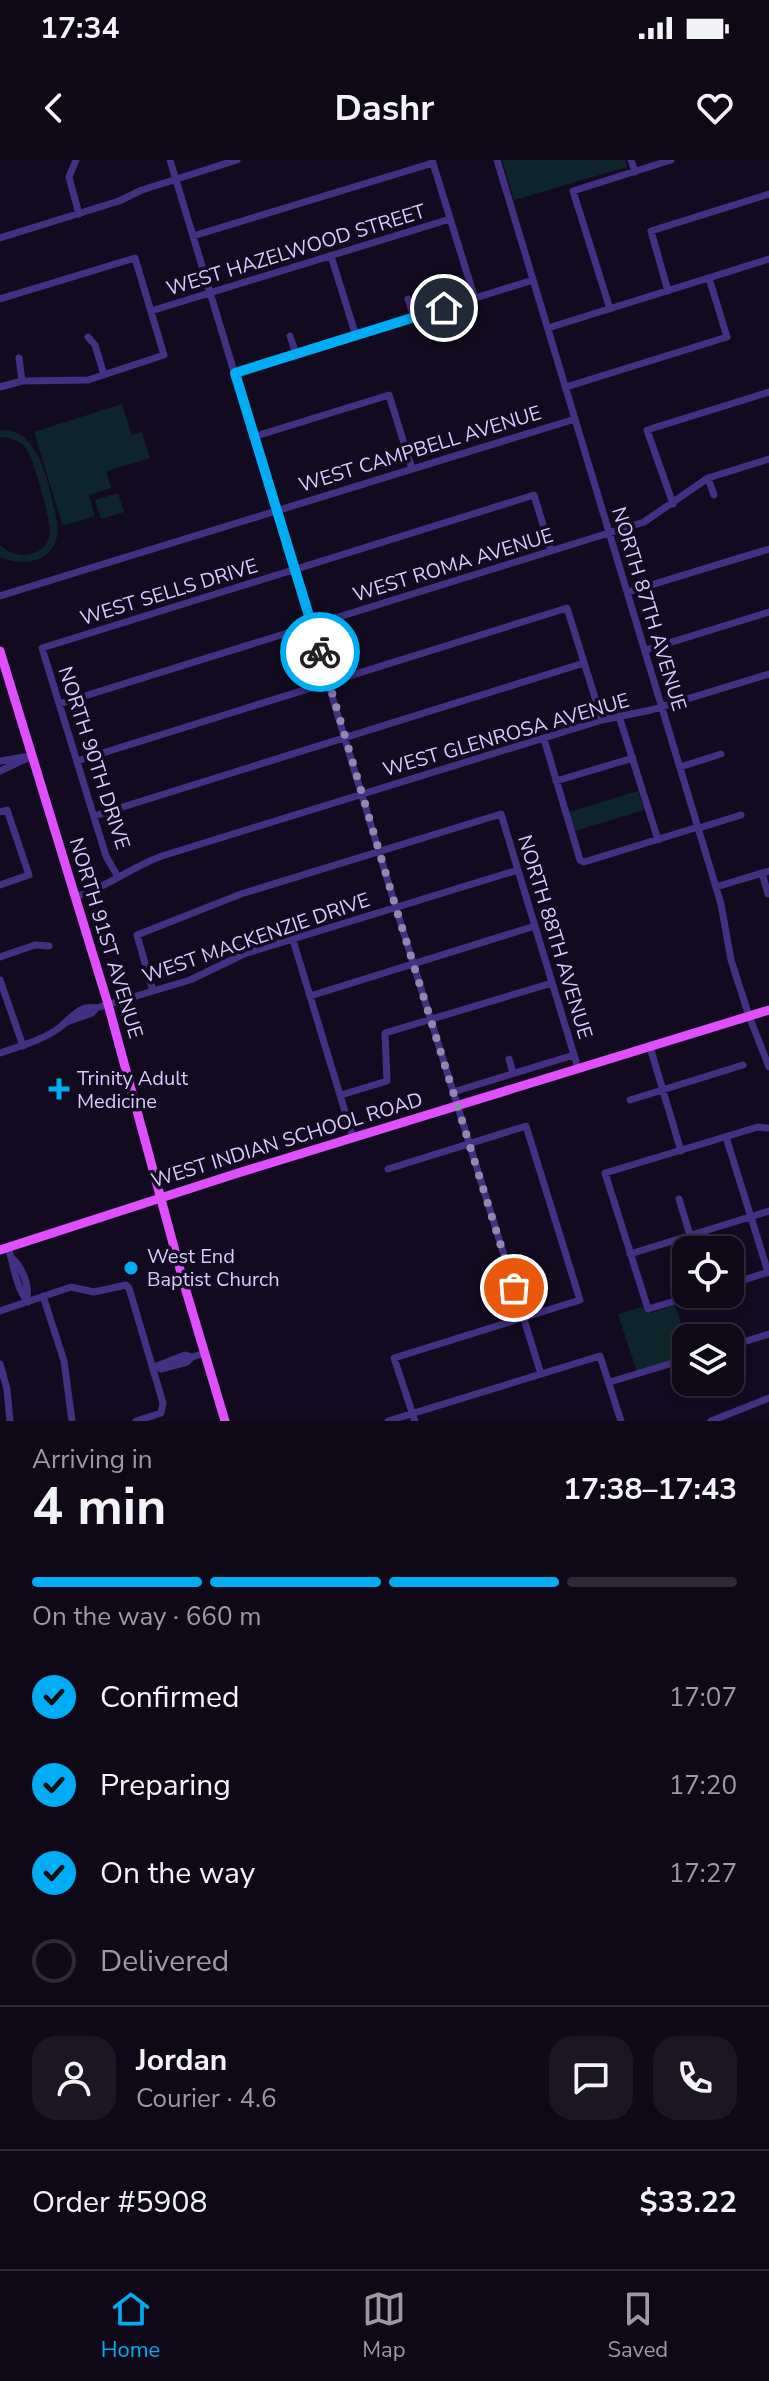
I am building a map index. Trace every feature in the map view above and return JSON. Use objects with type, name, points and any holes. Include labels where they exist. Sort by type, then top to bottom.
[{"type":"main road","name":"NORTH 91ST AVENUE","points":[[0,651],[108,1004],[225,1421]]},
{"type":"main road","name":"WEST INDIAN SCHOOL ROAD","points":[[7,1252],[161,1198],[769,1010]]},
{"type":"street","points":[[76,160],[69,177],[79,214]]},
{"type":"street","points":[[170,160],[346,736],[378,851],[541,1374]]},
{"type":"street","points":[[0,238],[237,160]]},
{"type":"street","name":"NORTH 87TH AVENUE","points":[[497,160],[716,887],[731,960],[769,1067]]},
{"type":"street","points":[[631,160],[635,172]]},
{"type":"street","points":[[610,309],[573,191],[671,160]]},
{"type":"street","points":[[193,236],[433,161],[475,299]]},
{"type":"street","points":[[668,291],[651,231],[769,194]]},
{"type":"street","name":"WEST HAZELWOOD STREET","points":[[151,311],[450,219]]},
{"type":"street","points":[[331,256],[356,336]]},
{"type":"street","points":[[0,299],[135,258],[164,355],[104,375],[71,382],[22,381],[0,387]]},
{"type":"street","points":[[548,328],[769,259]]},
{"type":"street","points":[[566,387],[727,337],[709,278]]},
{"type":"street","points":[[235,373],[533,280]]},
{"type":"street","points":[[408,299],[414,317]]},
{"type":"street","points":[[290,336],[296,354]]},
{"type":"street","points":[[88,337],[95,345],[104,375]]},
{"type":"street","points":[[19,358],[22,381]]},
{"type":"street","points":[[673,504],[647,430],[769,392]]},
{"type":"street","points":[[253,437],[389,395],[412,469]]},
{"type":"street","name":"WEST CAMPBELL AVENUE","points":[[0,596],[575,419]]},
{"type":"street","name":"WEST ROMA AVENUE","points":[[59,704],[644,522],[708,478],[769,459]]},
{"type":"street","points":[[708,478],[714,495]]},
{"type":"street","name":"WEST SELLS DRIVE","points":[[42,648],[534,495],[551,551]]},
{"type":"street","points":[[628,592],[769,549]]},
{"type":"street","points":[[77,761],[567,608],[602,720]]},
{"type":"street","points":[[646,650],[769,612]]},
{"type":"street","name":"NORTH 90TH DRIVE","points":[[42,648],[106,856],[118,877]]},
{"type":"street","points":[[94,816],[584,663]]},
{"type":"street","name":"WEST GLENROSA AVENUE","points":[[75,897],[100,888],[154,859],[602,720],[663,707],[769,674]]},
{"type":"street","points":[[619,716],[658,840]]},
{"type":"street","points":[[544,739],[580,860],[584,862],[741,815]]},
{"type":"street","points":[[680,767],[721,754]]},
{"type":"street","points":[[0,761],[32,756]]},
{"type":"street","points":[[0,771],[32,756]]},
{"type":"street","points":[[556,781],[633,758]]},
{"type":"street","points":[[0,885],[29,875],[4,811]]},
{"type":"street","name":"NORTH 88TH AVENUE","points":[[378,851],[501,814],[578,1068]]},
{"type":"street","points":[[153,991],[137,935],[241,894],[378,851]]},
{"type":"street","name":"WEST MACKENZIE DRIVE","points":[[0,1053],[39,1040],[67,1022],[92,1013],[96,1008],[190,980],[244,954],[518,870]]},
{"type":"street","points":[[716,887],[766,872],[768,894]]},
{"type":"street","points":[[310,996],[535,926]]},
{"type":"street","points":[[293,940],[353,1138]]},
{"type":"street","points":[[0,957],[35,945],[49,946]]},
{"type":"street","points":[[0,980],[23,1046]]},
{"type":"street","points":[[341,1095],[387,1081],[385,1033],[552,983]]},
{"type":"street","points":[[650,1047],[681,1151]]},
{"type":"street","points":[[453,1092],[574,1055]]},
{"type":"street","points":[[509,1059],[513,1073]]},
{"type":"street","points":[[630,1100],[743,1065]]},
{"type":"street","points":[[388,1169],[526,1126],[580,1300],[394,1358],[413,1417]]},
{"type":"street","points":[[672,1302],[648,1309],[605,1173],[758,1127],[767,1128]]},
{"type":"street","points":[[726,1137],[768,1272],[744,1280]]},
{"type":"street","points":[[679,1199],[690,1235]]},
{"type":"street","points":[[630,1254],[769,1211]]},
{"type":"street","points":[[7,1252],[20,1278],[22,1295],[27,1300]]},
{"type":"street","points":[[0,1311],[71,1287],[78,1286],[94,1292],[126,1285],[155,1367],[163,1409],[157,1415],[136,1421]]},
{"type":"street","points":[[43,1296],[64,1361],[72,1421]]},
{"type":"street","points":[[744,1342],[769,1334]]},
{"type":"street","points":[[155,1367],[185,1355],[192,1357],[205,1353]]},
{"type":"street","points":[[388,1421],[413,1417],[600,1356],[621,1421]]},
{"type":"street","points":[[610,1382],[672,1363]]},
{"type":"street","points":[[0,1364],[7,1389],[10,1421]]},
{"type":"street","points":[[711,1421],[769,1398]]},
{"type":"green space","points":[[502,160],[625,160],[627,167],[514,200]]},
{"type":"green space","points":[[122,404],[132,435],[142,432],[150,458],[106,471],[111,488],[89,495],[95,516],[63,526],[34,432]]},
{"type":"green space","points":[[0,430],[14,432],[26,439],[35,450],[50,492],[58,533],[50,551],[33,561],[11,561],[0,557],[0,545],[21,555],[35,553],[47,543],[50,529],[30,456],[19,442],[0,437]]},
{"type":"green space","points":[[118,493],[124,512],[101,519],[95,500]]},
{"type":"green space","points":[[638,791],[644,810],[575,831],[569,812]]},
{"type":"green space","points":[[672,1306],[676,1308],[681,1324],[672,1324],[672,1361],[637,1372],[618,1314],[642,1307],[651,1313]]},
{"type":"way so far","points":[[320,652],[378,851],[514,1288]]},
{"type":"place","name":"Trinity Adult Medicine","points":[[59,1089]]},
{"type":"place","name":"West End Baptist Church","points":[[131,1268]]},
{"type":"route","points":[[320,652],[235,373],[444,308]]}]
